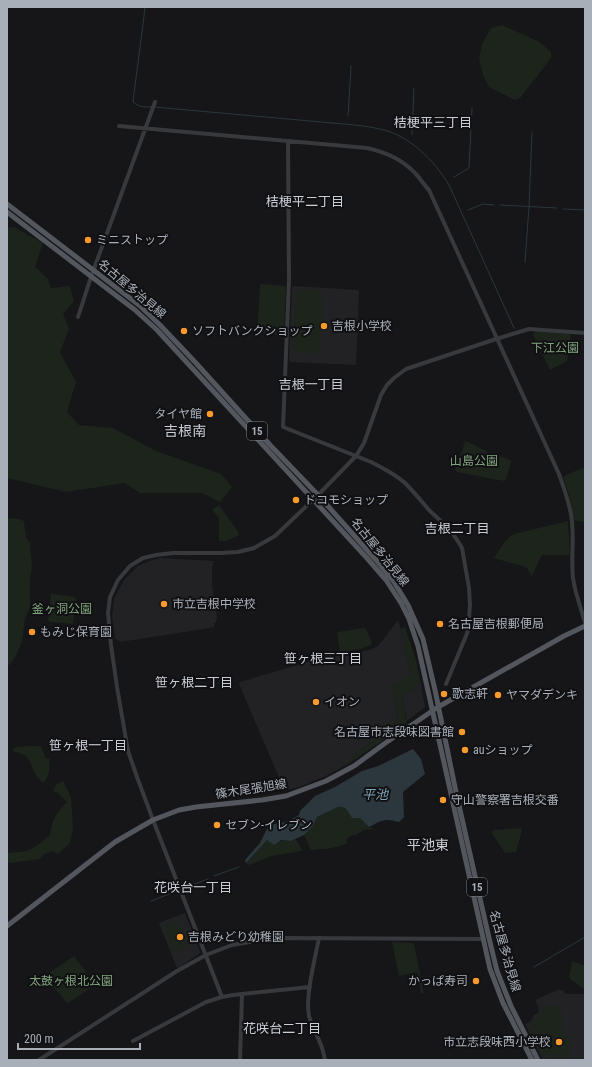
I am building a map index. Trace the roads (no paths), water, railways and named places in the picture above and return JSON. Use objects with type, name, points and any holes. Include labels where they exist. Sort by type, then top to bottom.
[{"type":"main road","name":"名古屋多治見線","points":[[7,204],[139,305],[160,325],[318,495],[387,573],[408,605],[423,639],[488,938],[511,1006],[538,1060]]},
{"type":"main road","name":"名古屋多治見線","points":[[7,212],[135,310],[156,330],[370,561],[386,580],[401,603],[409,619],[418,646],[490,969],[503,1003],[532,1060]]},
{"type":"main road","name":"篠木尾張旭線","points":[[7,926],[115,842],[153,820],[179,810],[286,796],[326,781],[348,770],[438,707],[585,624]]},
{"type":"street","points":[[78,317],[154,105]]},
{"type":"street","points":[[119,126],[146,127],[374,150],[396,158],[415,173],[429,190],[559,474],[572,522],[573,577],[585,624]]},
{"type":"street","points":[[288,141],[289,280],[283,427],[384,468],[406,484],[459,542],[462,548],[469,588],[470,605],[468,631],[446,684]]},
{"type":"street","points":[[222,997],[153,820],[128,751],[116,681],[108,613],[110,597],[118,580],[130,566],[143,558],[173,553],[238,552],[254,548],[275,536],[356,456],[364,443],[381,395],[387,385],[406,369],[529,329],[585,332]]},
{"type":"street","points":[[39,1060],[177,971],[206,955],[232,945],[279,938],[483,939]]},
{"type":"street","points":[[319,938],[308,1004],[309,1014],[316,1035],[321,1044],[325,1060]]},
{"type":"street","points":[[133,1041],[206,1002],[222,997],[310,987]]},
{"type":"street","points":[[240,1060],[242,994]]},
{"type":"water","name":"平池","points":[[413,749],[421,759],[425,774],[403,792],[404,817],[399,822],[384,820],[369,827],[360,818],[352,818],[345,808],[338,807],[317,817],[313,826],[304,835],[291,841],[281,840],[274,845],[267,840],[246,863],[245,860],[260,843],[269,825],[286,822],[299,815],[300,811],[315,796],[335,787],[362,771],[378,766]]},
{"type":"waterway","points":[[145,7],[133,101],[138,106],[151,107]]},
{"type":"waterway","points":[[348,116],[351,66]]},
{"type":"waterway","points":[[412,135],[414,88]]},
{"type":"waterway","points":[[154,107],[370,127],[391,132],[411,143],[428,158],[449,185],[514,328]]},
{"type":"waterway","points":[[454,177],[469,168],[472,108]]},
{"type":"waterway","points":[[525,262],[532,132]]},
{"type":"waterway","points":[[468,210],[483,204],[494,205]]},
{"type":"waterway","points":[[500,205],[557,208]]},
{"type":"waterway","points":[[563,209],[585,210]]},
{"type":"waterway","points":[[214,876],[239,867]]},
{"type":"waterway","points":[[184,888],[208,879]]},
{"type":"waterway","points":[[151,901],[177,891]]},
{"type":"waterway","points":[[534,967],[585,937]]},
{"type":"place","name":"ミニストップ","points":[[88,240]]},
{"type":"place","name":"吉根小学校","points":[[324,326]]},
{"type":"place","name":"ソフトバンクショップ","points":[[184,331]]},
{"type":"place","name":"タイヤ館","points":[[210,414]]},
{"type":"place","name":"ドコモショップ","points":[[296,500]]},
{"type":"place","name":"市立吉根中学校","points":[[164,604]]},
{"type":"place","name":"名古屋吉根郵便局","points":[[440,624]]},
{"type":"place","name":"もみじ保育園","points":[[32,632]]},
{"type":"place","name":"歌志軒","points":[[444,694]]},
{"type":"place","name":"ヤマダデンキ","points":[[498,695]]},
{"type":"place","name":"イオン","points":[[316,702]]},
{"type":"place","name":"名古屋市志段味図書館","points":[[462,732]]},
{"type":"place","name":"auショップ","points":[[465,750]]},
{"type":"place","name":"守山警察署吉根交番","points":[[443,800]]},
{"type":"place","name":"セブン-イレブン","points":[[217,825]]},
{"type":"place","name":"吉根みどり幼稚園","points":[[180,937]]},
{"type":"place","name":"かっぱ寿司","points":[[476,981]]},
{"type":"place","name":"市立志段味西小学校","points":[[559,1042]]},
{"type":"district","name":"桔梗平三丁目","points":[[433,122]]},
{"type":"district","name":"桔梗平二丁目","points":[[305,201]]},
{"type":"district","name":"吉根一丁目","points":[[311,384]]},
{"type":"district","name":"吉根南","points":[[185,431]]},
{"type":"district","name":"吉根二丁目","points":[[457,528]]},
{"type":"district","name":"笹ヶ根三丁目","points":[[323,658]]},
{"type":"district","name":"笹ヶ根二丁目","points":[[194,682]]},
{"type":"district","name":"笹ヶ根一丁目","points":[[88,745]]},
{"type":"district","name":"平池東","points":[[428,845]]},
{"type":"district","name":"花咲台一丁目","points":[[193,887]]},
{"type":"district","name":"花咲台二丁目","points":[[282,1028]]},
{"type":"park label","name":"下江公園","points":[[555,348]]},
{"type":"park label","name":"山島公園","points":[[474,461]]},
{"type":"park label","name":"釜ヶ洞公園","points":[[62,609]]},
{"type":"park label","name":"太鼓ヶ根北公園","points":[[71,981]]}]
